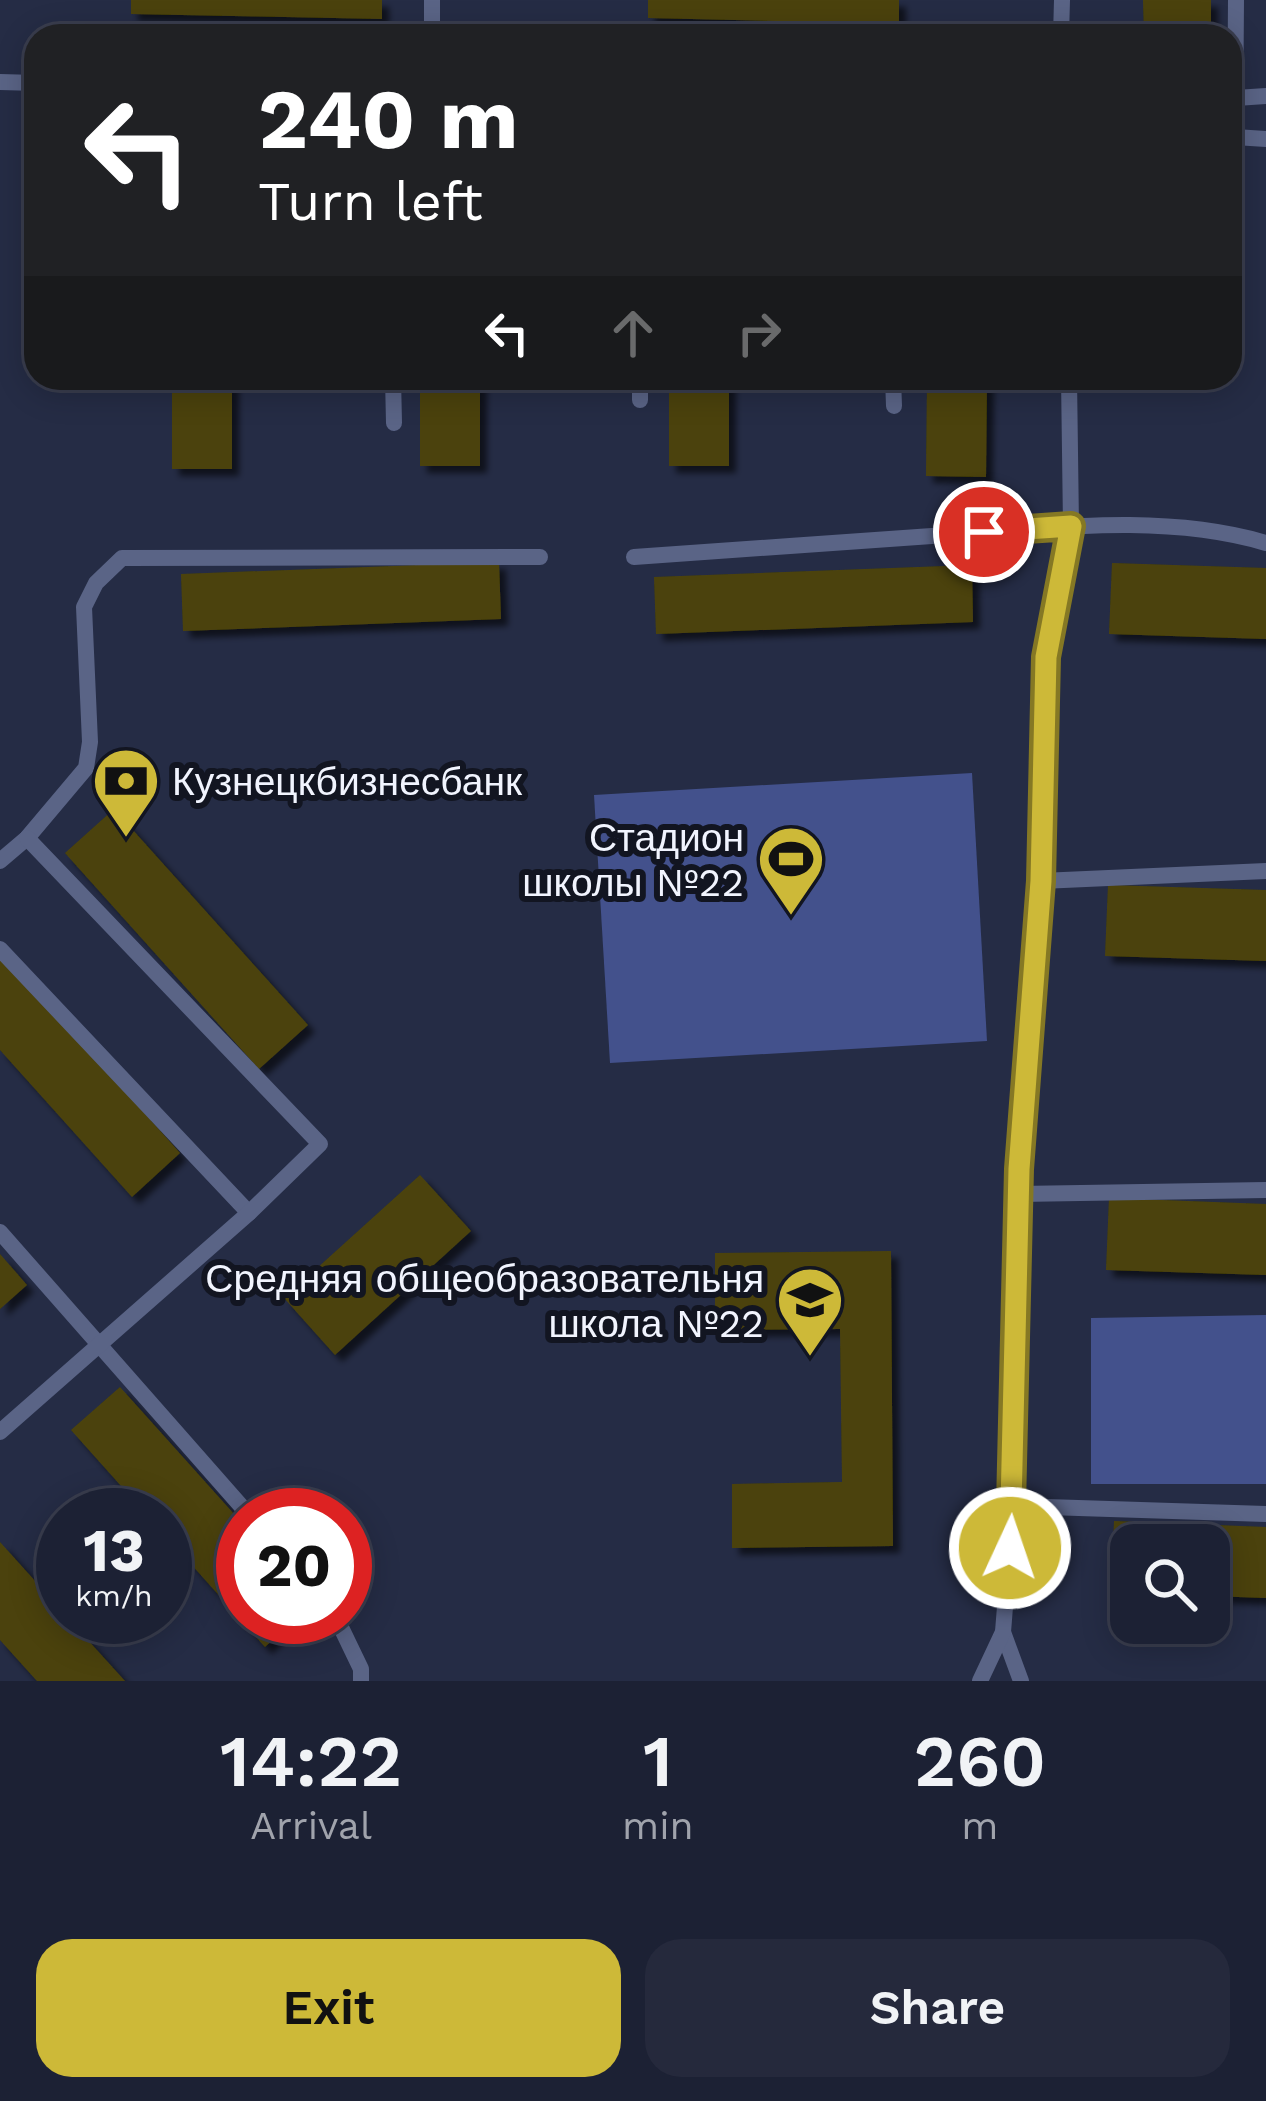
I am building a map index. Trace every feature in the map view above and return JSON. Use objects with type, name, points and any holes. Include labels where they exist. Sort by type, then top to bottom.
[{"type":"lane","points":[[393,390],[394,423]]},
{"type":"lane","points":[[640,390],[640,400]]},
{"type":"lane","points":[[893,390],[894,406]]},
{"type":"lane","points":[[980,1681],[1004,1632],[1012,1506],[1018,1194],[1041,881],[1046,657],[1071,526],[1069,390]]},
{"type":"lane","points":[[634,557],[1071,526],[1176,529],[1266,543]]},
{"type":"lane","points":[[0,861],[27,838],[86,768],[90,742],[84,607],[96,583],[122,558],[540,557]]},
{"type":"lane","points":[[0,1432],[250,1213],[320,1144],[27,838]]},
{"type":"lane","points":[[1041,881],[1266,871]]},
{"type":"lane","points":[[0,949],[250,1213]]},
{"type":"lane","points":[[1018,1194],[1266,1190]]},
{"type":"lane","points":[[0,1232],[226,1488]]},
{"type":"lane","points":[[1012,1506],[1266,1514]]},
{"type":"lane","points":[[1004,1632],[1021,1681]]},
{"type":"lane","points":[[349,1644],[361,1669],[361,1681]]},
{"type":"shaded area","name":"Стадион школы №22","points":[[972,773],[987,1041],[610,1063],[594,795]]},
{"type":"shaded area","points":[[1266,1315],[1266,1484],[1091,1484],[1091,1318]]},
{"type":"building","points":[[131,0],[382,0],[382,19],[131,14]]},
{"type":"building","points":[[648,0],[899,0],[899,24],[648,18]]},
{"type":"building","points":[[1143,0],[1211,0],[1211,24],[1144,24]]},
{"type":"building","points":[[172,390],[232,390],[232,469],[172,469]]},
{"type":"building","points":[[420,390],[480,390],[480,466],[420,466]]},
{"type":"building","points":[[669,390],[729,390],[729,466],[669,466]]},
{"type":"building","points":[[927,390],[987,390],[986,477],[926,476]]},
{"type":"building","points":[[499,562],[501,619],[183,631],[181,574]]},
{"type":"building","points":[[1112,563],[1266,568],[1266,639],[1109,634]]},
{"type":"building","points":[[972,565],[973,622],[656,634],[654,577]]},
{"type":"building","points":[[114,809],[308,1025],[259,1069],[65,853]]},
{"type":"building","points":[[1108,885],[1266,890],[1266,961],[1105,956]]},
{"type":"building","points":[[0,952],[180,1153],[132,1197],[0,1050]]},
{"type":"building","points":[[420,1175],[471,1231],[335,1355],[284,1298]]},
{"type":"building","points":[[1109,1198],[1266,1204],[1266,1275],[1106,1270]]},
{"type":"building","name":"Средняя общеобразовательня школа №22","points":[[891,1251],[893,1546],[732,1548],[732,1484],[842,1482],[840,1329],[715,1330],[715,1253]]},
{"type":"building","points":[[0,1254],[27,1285],[0,1309]]},
{"type":"building","points":[[120,1387],[216,1494],[216,1592],[192,1565],[192,1488],[123,1488],[71,1430]]},
{"type":"building","points":[[1114,1521],[1190,1524],[1114,1524]]},
{"type":"building","points":[[1230,1526],[1266,1527],[1266,1598],[1230,1597]]},
{"type":"building","points":[[0,1542],[36,1582],[36,1644],[91,1644],[125,1681],[37,1681],[0,1640]]},
{"type":"place","name":"Кузнецкбизнесбанк","points":[[126,840]]},
{"type":"place","name":"Стадион школы №22","points":[[791,918]]},
{"type":"place","name":"Средняя общеобразовательня школа №22","points":[[810,1359]]},
{"type":"route","points":[[984,532],[1071,526],[1046,657],[1041,881],[1019,1169],[1010,1548]]}]
